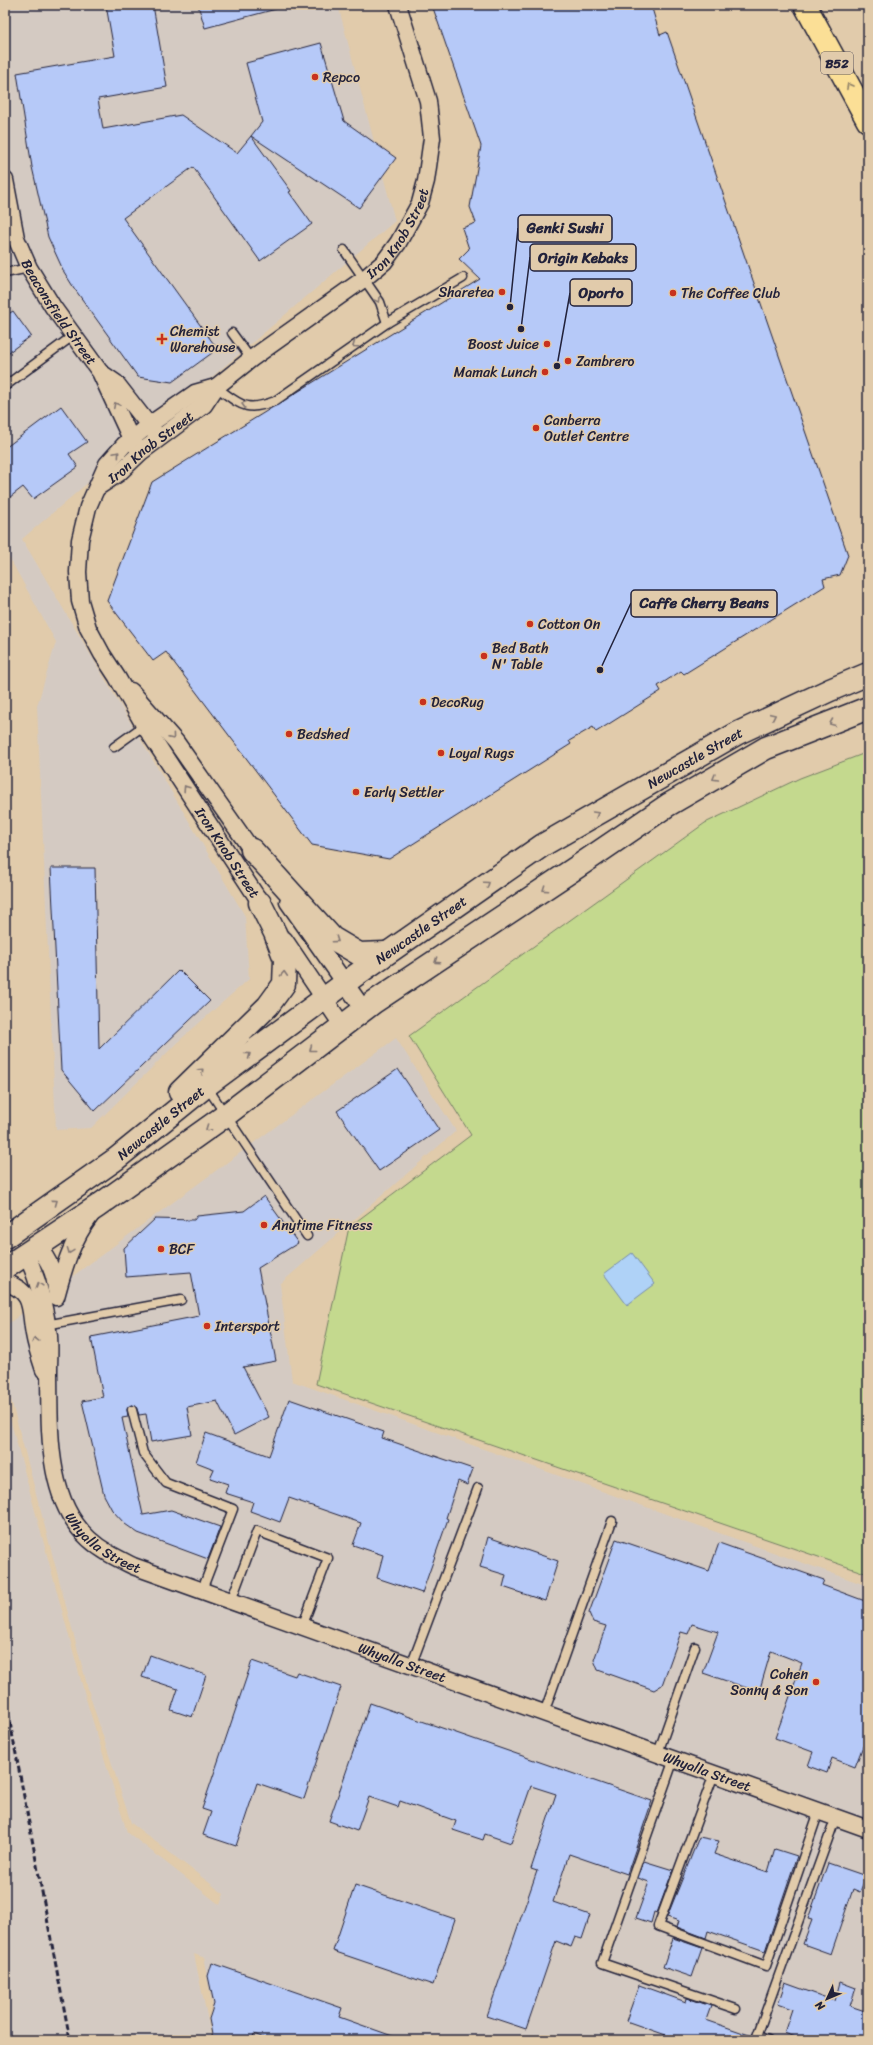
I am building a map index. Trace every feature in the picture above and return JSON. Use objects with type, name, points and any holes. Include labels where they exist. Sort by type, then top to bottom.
[{"type":"highway","name":"B52","points":[[805,5],[868,121]]},
{"type":"main road","points":[[830,690],[868,659]]},
{"type":"main road","name":"Newcastle Street","points":[[14,1231],[116,1159],[206,1086],[386,953],[543,845],[738,733],[868,674]]},
{"type":"main road","name":"Newcastle Street","points":[[5,1268],[98,1206],[226,1115],[364,1010],[668,805],[766,748],[868,708]]},
{"type":"main road","points":[[252,850],[332,938],[359,954],[386,953]]},
{"type":"main road","points":[[116,1159],[190,1082],[268,1006],[284,984],[285,959],[275,933],[260,903]]},
{"type":"main road","name":"Whyalla Street","points":[[14,1231],[32,1250]]},
{"type":"street","name":"Iron Knob Street","points":[[98,487],[119,473],[141,452],[204,405],[216,387],[251,359],[365,278],[384,262],[410,224],[420,203],[426,181],[432,138],[428,101],[398,5]]},
{"type":"street","name":"Beaconsfield Street","points":[[5,182],[16,238],[29,268],[39,286],[100,372],[131,439],[141,452]]},
{"type":"street","name":"Beaconsfield Street","points":[[100,372],[116,383],[159,438]]},
{"type":"street","name":"Iron Knob Street","points":[[216,387],[195,393],[149,425],[131,439],[108,464],[88,507],[80,540],[78,572],[80,601],[88,628],[102,654],[150,722],[260,903],[342,1026]]},
{"type":"street","name":"Iron Knob Street","points":[[150,722],[176,742],[364,1010]]},
{"type":"street","name":"Whyalla Street","points":[[98,1206],[74,1241],[64,1267],[50,1331],[50,1391],[56,1473],[61,1494],[77,1526],[102,1551],[133,1566],[868,1829]]},
{"type":"street","name":"Whyalla Street","points":[[32,1250],[49,1261],[53,1271],[56,1298]]},
{"type":"street","name":"Whyalla Street","points":[[32,1250],[50,1331]]},
{"type":"street","name":"Whyalla Street","points":[[5,1282],[22,1289],[28,1297],[34,1333],[50,1391]]},
{"type":"lane","points":[[344,250],[365,278],[380,302],[387,323]]},
{"type":"lane","points":[[5,273],[29,268]]},
{"type":"lane","points":[[216,387],[240,404],[258,408],[275,401],[387,323],[463,278]]},
{"type":"lane","points":[[232,333],[251,359]]},
{"type":"lane","points":[[5,386],[74,335]]},
{"type":"lane","points":[[114,747],[150,722]]},
{"type":"lane","points":[[206,1086],[307,1236]]},
{"type":"lane","points":[[50,1331],[181,1300]]},
{"type":"lane","points":[[132,1410],[143,1453],[166,1483],[233,1509],[202,1590]]},
{"type":"lane","points":[[412,1666],[478,1488]]},
{"type":"lane","points":[[544,1713],[612,1521]]},
{"type":"lane","points":[[231,1601],[257,1531],[328,1558],[302,1627]]},
{"type":"lane","points":[[658,1753],[695,1647]]},
{"type":"lane","points":[[674,1759],[602,1963],[736,2009]]},
{"type":"lane","points":[[714,1774],[658,1926],[766,1966],[819,1811]]},
{"type":"lane","points":[[768,2040],[757,2036],[836,1817]]},
{"type":"shaded area","points":[[5,5],[338,5],[395,221],[22,539],[245,916],[249,979],[181,1039],[91,1128],[56,1130],[37,706],[56,642],[5,550]]},
{"type":"shaded area","points":[[396,1038],[456,1131],[280,1284],[292,1381],[868,1586],[868,2040],[219,2040],[204,1961],[205,1958],[194,1954],[212,2040],[5,2040],[5,1411],[8,1411],[86,1699],[127,1832],[220,1905],[224,1894],[131,1823],[90,1696],[5,1377],[5,1326]]},
{"type":"green space","points":[[868,752],[868,1574],[316,1384],[349,1227],[471,1135],[409,1036],[705,823],[800,778]]},
{"type":"water","points":[[632,1253],[655,1284],[627,1305],[604,1274]]},
{"type":"building","points":[[106,5],[153,5],[167,87],[98,99],[103,129],[181,115],[237,153],[251,136],[291,191],[289,192],[312,224],[260,261],[193,167],[123,218],[216,347],[211,351],[212,353],[172,382],[138,377],[74,288],[64,272],[48,237],[32,167],[17,73],[115,56]]},
{"type":"building","points":[[198,5],[275,5],[276,9],[205,28]]},
{"type":"building","name":"Canberra Outlet Centre","points":[[432,5],[651,5],[660,35],[667,32],[848,555],[840,575],[823,579],[825,586],[684,674],[681,671],[658,686],[661,691],[596,732],[593,727],[569,741],[571,744],[389,859],[312,845],[166,652],[153,661],[107,601],[152,482],[480,279],[459,259],[469,249],[462,228],[476,223],[470,207],[481,146]]},
{"type":"building","points":[[321,43],[344,121],[396,158],[359,208],[251,136],[262,122],[246,63]]},
{"type":"building","points":[[13,311],[31,336],[5,355],[5,316]]},
{"type":"building","points":[[61,406],[87,442],[69,454],[78,467],[33,499],[23,487],[5,501],[5,448]]},
{"type":"building","points":[[51,868],[95,868],[99,1049],[179,970],[210,1001],[95,1111],[61,1070]]},
{"type":"building","points":[[398,1069],[439,1130],[379,1171],[337,1111]]},
{"type":"building","points":[[264,1196],[298,1243],[258,1268],[276,1361],[243,1367],[269,1417],[234,1435],[217,1401],[187,1407],[192,1435],[151,1442],[146,1414],[139,1415],[136,1406],[131,1405],[127,1409],[128,1417],[122,1418],[143,1515],[171,1510],[220,1527],[208,1559],[138,1533],[125,1524],[112,1510],[104,1495],[82,1401],[103,1397],[91,1337],[199,1316],[191,1272],[126,1277],[124,1248],[155,1219],[194,1220],[197,1216],[244,1211]]},
{"type":"building","points":[[289,1399],[384,1432],[382,1438],[473,1469],[467,1485],[458,1481],[446,1518],[448,1519],[422,1593],[377,1578],[383,1555],[353,1545],[361,1523],[289,1498],[280,1522],[250,1511],[253,1502],[225,1493],[228,1484],[210,1478],[214,1469],[196,1462],[206,1433],[269,1456]]},
{"type":"building","points":[[488,1537],[558,1561],[545,1601],[503,1587],[506,1575],[480,1567]]},
{"type":"building","points":[[616,1539],[709,1571],[719,1543],[824,1580],[822,1585],[865,1601],[864,1605],[868,1606],[868,1748],[863,1746],[855,1767],[832,1758],[827,1773],[808,1766],[813,1752],[775,1738],[802,1663],[771,1651],[759,1692],[703,1673],[718,1632],[692,1624],[688,1634],[681,1632],[662,1685],[654,1690],[598,1670],[594,1660],[606,1626],[593,1622],[589,1613]]},
{"type":"building","points":[[150,1655],[206,1675],[192,1717],[171,1710],[178,1689],[142,1677]]},
{"type":"building","points":[[252,1661],[295,1676],[297,1672],[341,1687],[304,1799],[257,1783],[236,1846],[203,1835],[211,1812],[202,1809]]},
{"type":"building","points":[[370,1703],[652,1801],[627,1874],[569,1854],[553,1902],[590,1915],[582,1939],[575,1937],[571,1947],[556,1941],[526,2029],[487,2016],[537,1871],[531,1869],[556,1794],[531,1786],[511,1843],[485,1834],[483,1840],[453,1830],[456,1821],[400,1801],[398,1807],[369,1797],[357,1831],[329,1821]]},
{"type":"building","points":[[699,1837],[719,1841],[714,1854],[768,1872],[775,1849],[797,1856],[765,1951],[708,1931],[706,1938],[677,1927],[679,1921],[667,1917]]},
{"type":"building","points":[[644,1861],[673,1870],[657,1913],[654,1912],[651,1923],[636,1918],[649,1882],[638,1878]]},
{"type":"building","points":[[828,1863],[866,1876],[860,1892],[853,1889],[831,1954],[803,1944],[812,1920],[808,1919]]},
{"type":"building","points":[[355,1885],[455,1919],[433,1985],[333,1951]]},
{"type":"building","points":[[673,1938],[702,1948],[692,1977],[663,1967]]},
{"type":"building","points":[[212,1963],[342,2008],[339,2017],[398,2038],[398,2040],[269,2040],[254,2034],[252,2040],[213,2040],[209,2019],[214,2004],[208,1976]]},
{"type":"building","points":[[840,1982],[856,1988],[850,2006],[868,2012],[868,2040],[805,2040],[784,2033],[792,2009],[778,2004],[785,1983],[835,2001]]},
{"type":"building","points":[[639,1985],[686,2002],[687,1998],[711,2006],[706,2020],[752,2036],[753,2040],[680,2040],[626,2021]]},
{"type":"railway","points":[[5,1696],[70,2040]]},
{"type":"place","name":"Repco","points":[[315,77]]},
{"type":"place","name":"Sharetea","points":[[502,292]]},
{"type":"place","name":"The Coffee Club","points":[[673,293]]},
{"type":"place","name":"Genki Sushi","points":[[510,307]]},
{"type":"place","name":"Origin Kebaks","points":[[521,329]]},
{"type":"place","name":"Chemist Warehouse","points":[[162,339]]},
{"type":"place","name":"Boost Juice","points":[[547,344]]},
{"type":"place","name":"Zambrero","points":[[568,361]]},
{"type":"place","name":"Oporto","points":[[557,366]]},
{"type":"place","name":"Mamak Lunch","points":[[545,372]]},
{"type":"place","name":"Canberra Outlet Centre","points":[[536,428]]},
{"type":"place","name":"Cotton On","points":[[530,624]]},
{"type":"place","name":"Bed Bath N' Table","points":[[484,656]]},
{"type":"place","name":"Caffe Cherry Beans","points":[[600,670]]},
{"type":"place","name":"DecoRug","points":[[423,702]]},
{"type":"place","name":"Bedshed","points":[[289,734]]},
{"type":"place","name":"Loyal Rugs","points":[[441,753]]},
{"type":"place","name":"Early Settler","points":[[356,792]]},
{"type":"place","name":"Anytime Fitness","points":[[264,1225]]},
{"type":"place","name":"BCF","points":[[161,1249]]},
{"type":"place","name":"Intersport","points":[[207,1326]]},
{"type":"place","name":"Cohen Sonny & Son","points":[[816,1682]]}]
